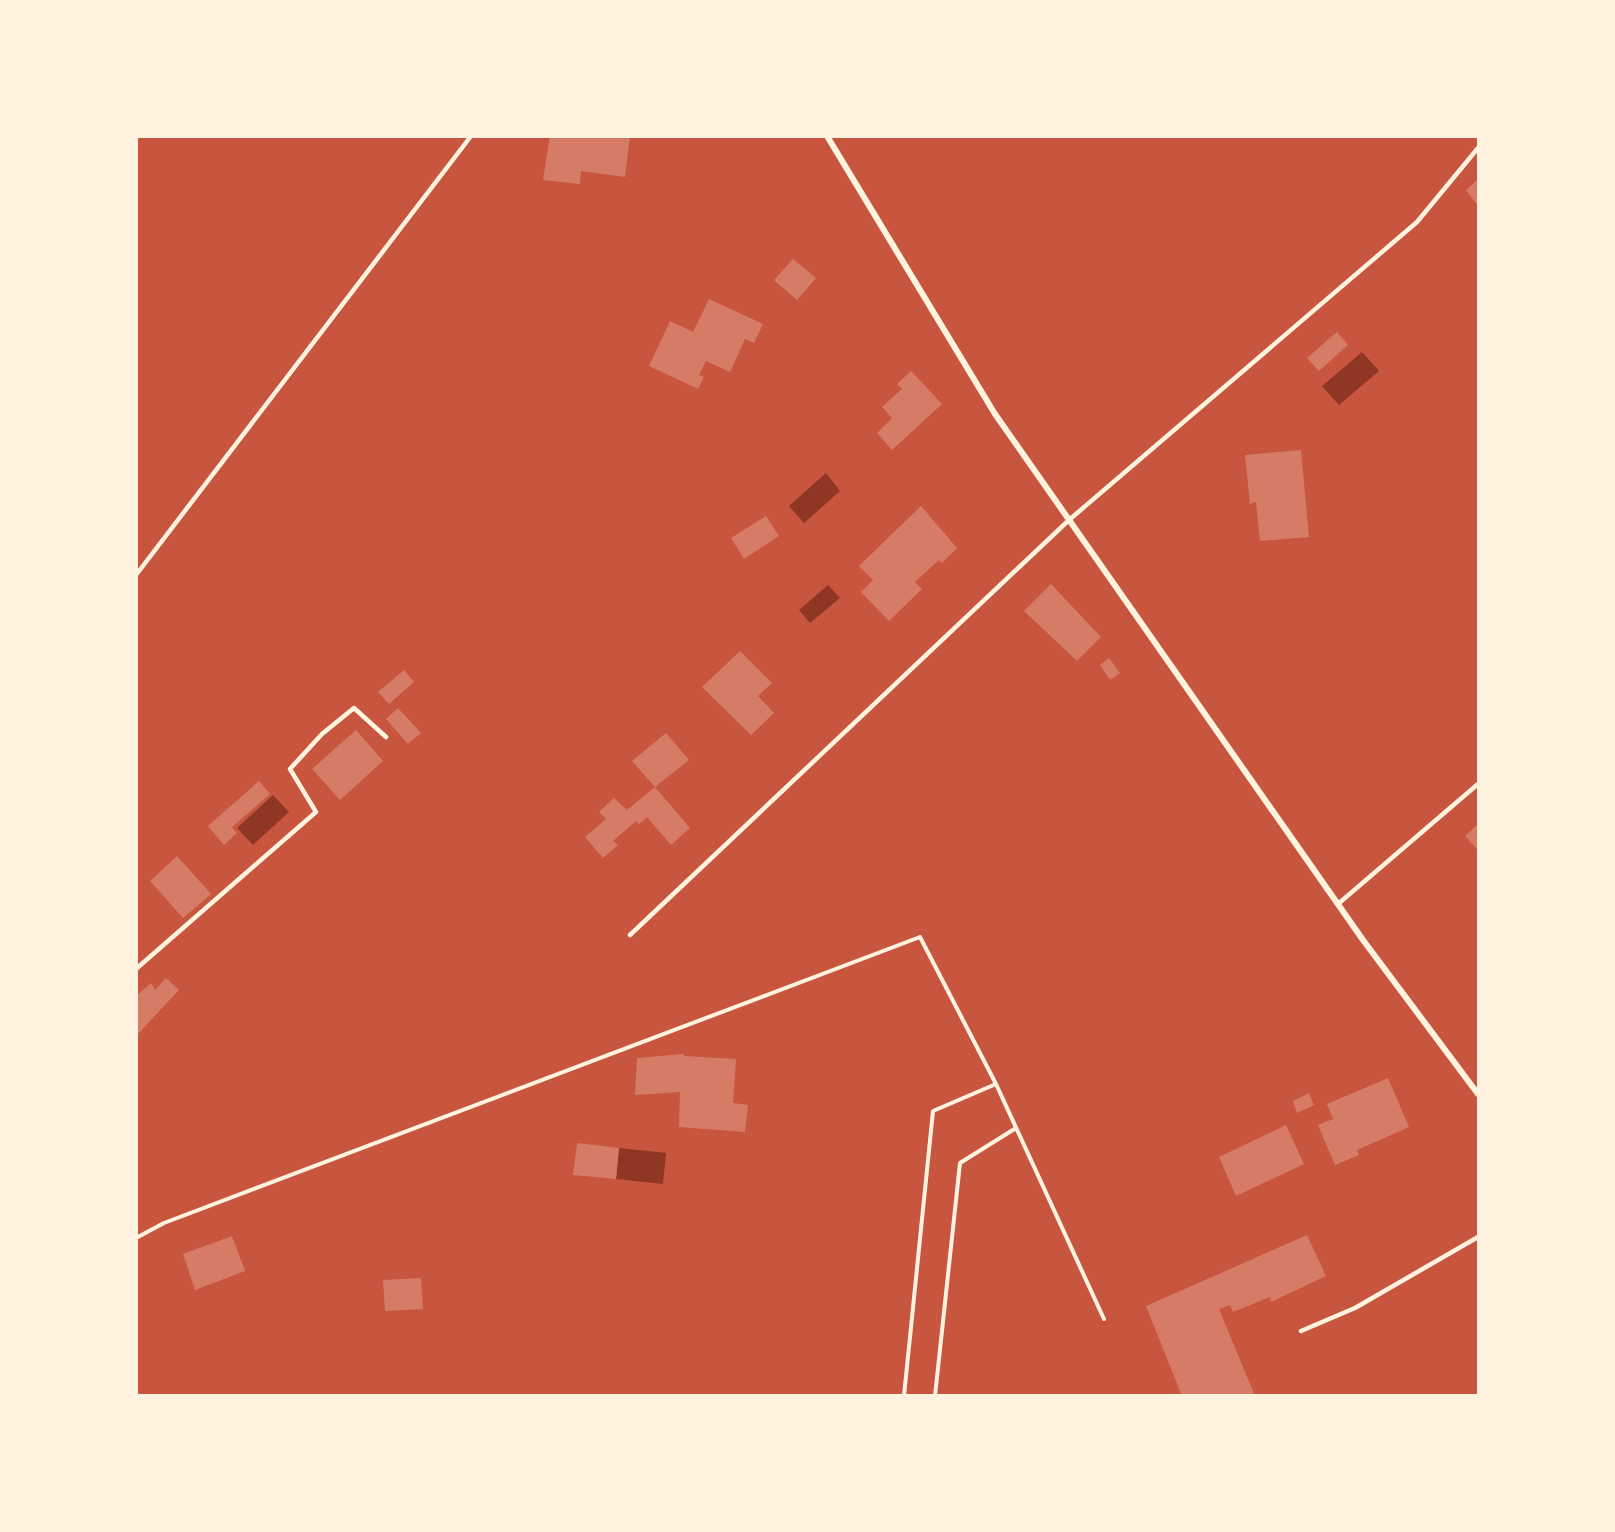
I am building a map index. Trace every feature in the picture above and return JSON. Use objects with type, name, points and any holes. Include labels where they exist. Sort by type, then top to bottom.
[{"type":"street","points":[[827,136],[995,414],[1338,904],[1479,1094]]},
{"type":"lane","points":[[136,575],[471,136]]},
{"type":"lane","points":[[630,935],[1069,520],[1417,222],[1479,148]]},
{"type":"lane","points":[[136,969],[316,812],[290,769],[322,734],[354,708],[386,737]]},
{"type":"lane","points":[[1338,904],[1479,784]]},
{"type":"lane","points":[[1301,1331],[1355,1308],[1479,1237]]},
{"type":"path","points":[[136,1238],[164,1223],[920,937],[996,1084],[1104,1319]]},
{"type":"path","points":[[904,1395],[933,1111],[996,1084]]},
{"type":"path","points":[[935,1395],[960,1163],[1016,1128]]},
{"type":"shaded area","points":[[1362,352],[1379,371],[1339,405],[1322,386]]},
{"type":"shaded area","points":[[826,473],[840,491],[804,523],[789,506]]},
{"type":"shaded area","points":[[828,585],[840,598],[810,623],[799,610]]},
{"type":"shaded area","points":[[273,795],[289,812],[253,845],[237,828]]},
{"type":"shaded area","points":[[619,1148],[666,1153],[663,1184],[616,1179]]},
{"type":"building","points":[[550,136],[630,136],[625,177],[581,171],[580,184],[543,180]]},
{"type":"building","points":[[1478,179],[1478,206],[1466,190]]},
{"type":"building","points":[[793,259],[816,278],[797,300],[774,280]]},
{"type":"building","points":[[709,299],[763,324],[754,343],[745,339],[730,372],[706,361],[699,375],[704,377],[698,389],[649,366],[670,321],[693,332]]},
{"type":"building","points":[[1337,332],[1348,345],[1319,371],[1307,358]]},
{"type":"building","points":[[911,371],[942,404],[892,450],[877,433],[892,418],[882,407],[902,389],[897,384]]},
{"type":"building","points":[[1301,450],[1309,537],[1260,541],[1256,502],[1250,504],[1245,455]]},
{"type":"building","points":[[921,506],[957,548],[942,563],[939,560],[915,582],[922,589],[889,621],[861,592],[873,580],[859,566]]},
{"type":"building","points":[[766,516],[779,536],[744,559],[731,538]]},
{"type":"building","points":[[1051,584],[1101,637],[1077,661],[1024,611]]},
{"type":"building","points":[[740,651],[772,683],[758,696],[774,713],[751,735],[702,687]]},
{"type":"building","points":[[1109,658],[1120,673],[1110,680],[1100,665]]},
{"type":"building","points":[[404,670],[414,682],[389,704],[378,692]]},
{"type":"building","points":[[398,708],[421,733],[408,744],[386,719]]},
{"type":"building","points":[[356,730],[383,761],[340,800],[312,769]]},
{"type":"building","points":[[666,733],[689,760],[655,787],[632,761]]},
{"type":"building","points":[[259,781],[270,794],[232,827],[237,833],[224,845],[208,826]]},
{"type":"building","points":[[655,787],[690,828],[671,845],[647,817],[639,824],[636,821],[613,841],[618,845],[603,858],[585,837],[606,819],[599,812],[614,798],[627,810]]},
{"type":"building","points":[[1478,824],[1478,847],[1477,849],[1465,836]]},
{"type":"building","points":[[177,856],[211,894],[183,918],[150,881]]},
{"type":"building","points":[[166,978],[179,990],[136,1036],[136,996],[151,983],[155,990]]},
{"type":"building","points":[[684,1054],[684,1056],[736,1059],[733,1103],[748,1105],[745,1132],[679,1127],[680,1092],[635,1095],[637,1058]]},
{"type":"building","points":[[1388,1078],[1409,1127],[1357,1150],[1359,1155],[1335,1165],[1318,1125],[1333,1119],[1327,1104]]},
{"type":"building","points":[[1309,1093],[1314,1105],[1297,1113],[1293,1101]]},
{"type":"building","points":[[1286,1125],[1304,1164],[1236,1196],[1219,1157]]},
{"type":"building","points":[[577,1143],[619,1148],[616,1179],[573,1175]]},
{"type":"building","points":[[1307,1235],[1326,1276],[1271,1302],[1270,1297],[1233,1312],[1230,1305],[1219,1309],[1255,1396],[1182,1396],[1146,1306]]},
{"type":"building","points":[[232,1236],[245,1271],[195,1290],[183,1254]]},
{"type":"building","points":[[421,1278],[423,1309],[385,1311],[383,1280]]}]
